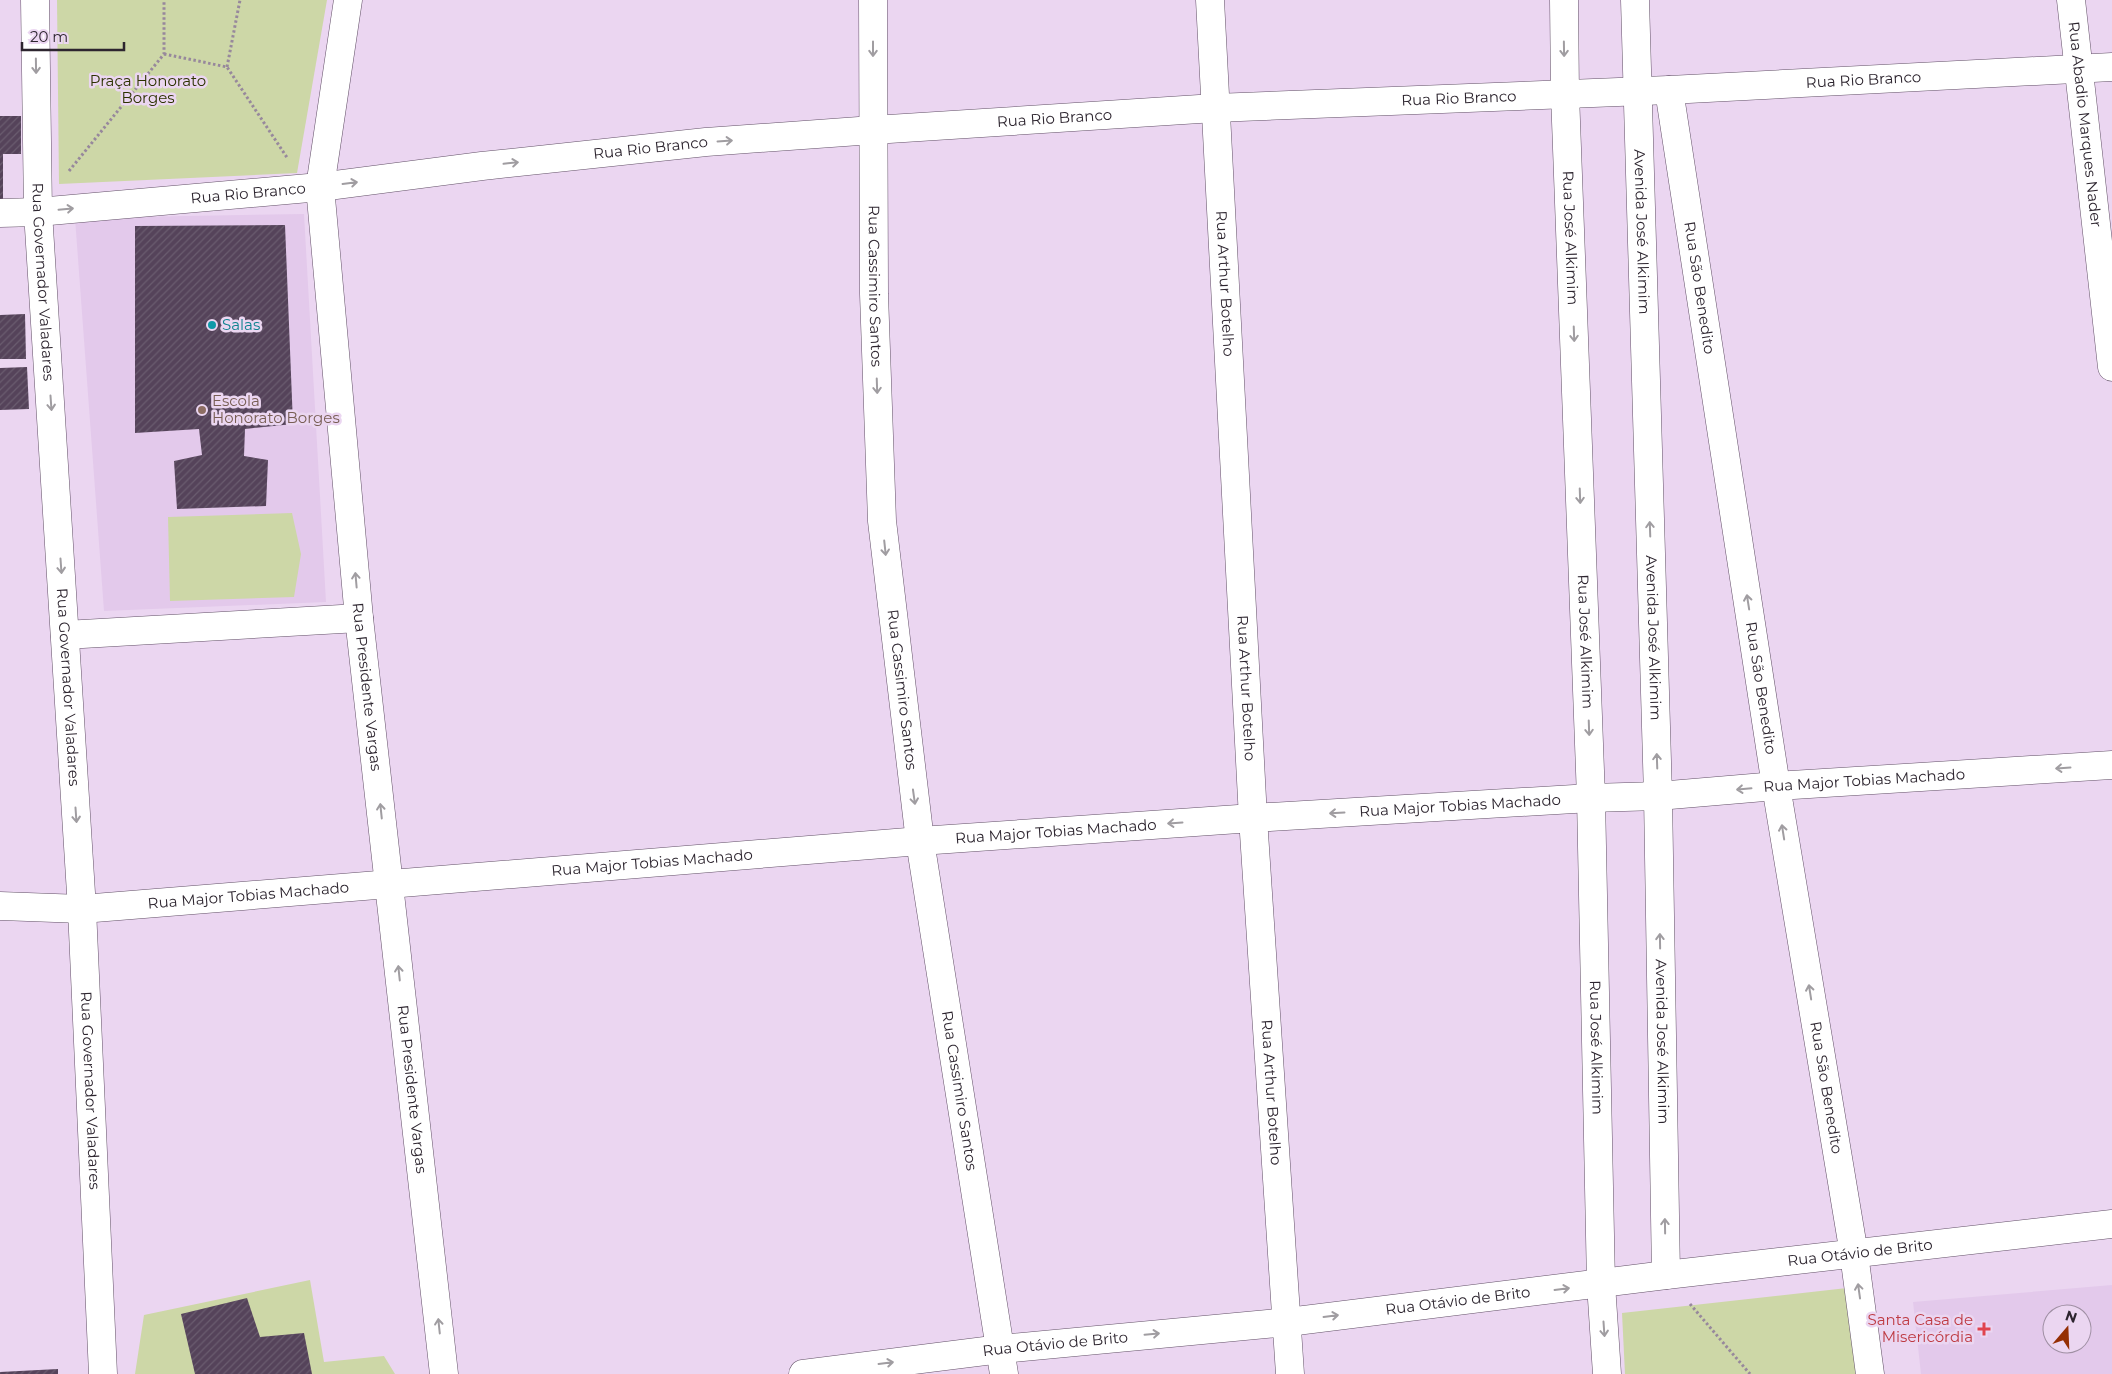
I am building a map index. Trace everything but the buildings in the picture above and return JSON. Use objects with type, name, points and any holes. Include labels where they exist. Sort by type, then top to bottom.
[{"type":"street","name":"Rua Governador Valadares","points":[[34,0],[38,212],[82,910],[103,1374]]},
{"type":"street","name":"Rua Presidente Vargas","points":[[348,0],[320,187],[359,618],[444,1374]]},
{"type":"street","name":"Rua Cassimiro Santos","points":[[872,0],[874,294],[882,521],[920,841],[1002,1361]]},
{"type":"street","name":"Rua Arthur Botelho","points":[[1210,0],[1253,818],[1290,1374]]},
{"type":"street","name":"Rua José Alkimim","points":[[1564,0],[1565,94],[1591,798],[1601,1284],[1607,1374]]},
{"type":"street","name":"Avenida José Alkimim","points":[[1635,0],[1658,796],[1666,1275]]},
{"type":"street","name":"Rua Abadio Marques Nader","points":[[2072,0],[2112,367]]},
{"type":"street","name":"Rua Rio Branco","points":[[0,213],[38,212],[320,187],[482,166],[667,146],[873,130],[1215,108],[1669,90],[2080,68],[2112,68]]},
{"type":"street","name":"Rua São Benedito","points":[[1669,90],[1776,786],[1854,1254],[1870,1374]]},
{"type":"street","points":[[65,635],[359,618]]},
{"type":"street","name":"Rua Major Tobias Machado","points":[[0,906],[82,910],[920,841],[1253,818],[1591,798],[1658,796],[1776,786],[2112,765]]},
{"type":"street","name":"Rua Otávio de Brito","points":[[803,1374],[1002,1361],[1288,1322],[1666,1275],[2112,1224]]},
{"type":"path","points":[[38,212],[164,54],[164,0]]},
{"type":"path","points":[[240,0],[227,67],[297,173],[320,187]]},
{"type":"path","points":[[164,54],[227,67]]},
{"type":"path","points":[[1666,1275],[1750,1374]]},
{"type":"shaded area","name":"Escola Honorato Borges","points":[[304,214],[326,602],[104,611],[75,218]]},
{"type":"shaded area","name":"Santa Casa de Misericórdia","points":[[2112,1285],[2112,1374],[1921,1374],[1913,1302]]},
{"type":"green space","name":"Praça Honorato Borges","points":[[57,0],[327,0],[297,173],[59,184]]},
{"type":"green space","points":[[292,513],[301,554],[294,597],[170,601],[168,517]]},
{"type":"green space","points":[[310,1280],[324,1362],[384,1356],[395,1374],[135,1374],[144,1315]]},
{"type":"green space","points":[[1847,1288],[1859,1374],[1625,1374],[1622,1313]]},
{"type":"place","name":"Salas","points":[[212,325]]},
{"type":"place","name":"Escola Honorato Borges","points":[[202,410]]},
{"type":"place","name":"Santa Casa de Misericórdia","points":[[1984,1329]]}]
